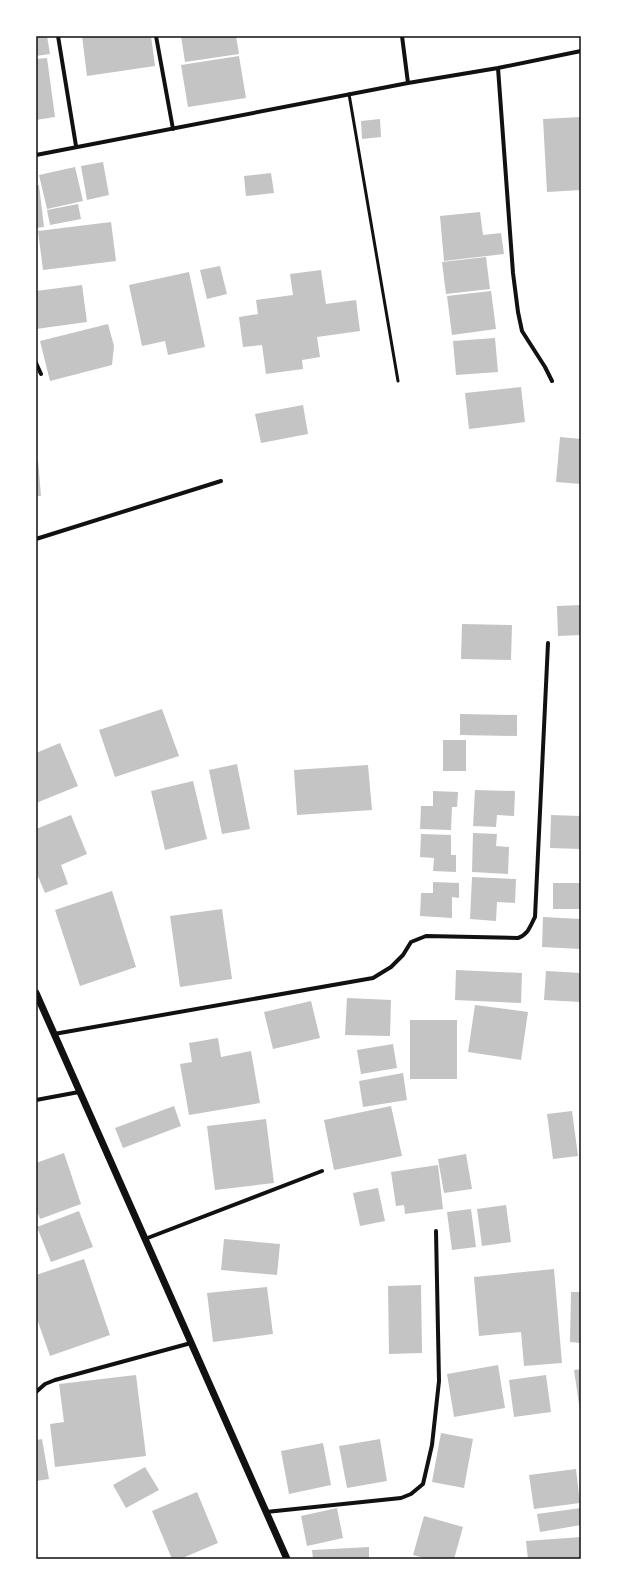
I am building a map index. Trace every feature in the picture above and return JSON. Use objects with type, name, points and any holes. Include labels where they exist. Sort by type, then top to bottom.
[{"type":"street","points":[[58,36],[76,146]]},
{"type":"street","points":[[156,36],[173,129]]},
{"type":"street","points":[[402,36],[408,83]]},
{"type":"street","points":[[36,155],[76,146],[173,129],[408,83],[498,68],[581,51]]},
{"type":"street","points":[[498,68],[513,273],[518,312],[522,331],[545,366],[552,381]]},
{"type":"street","points":[[36,363],[40,374]]},
{"type":"street","points":[[36,538],[221,481]]},
{"type":"street","points":[[54,1034],[373,978],[391,967],[412,942],[426,936],[523,937],[535,917],[548,643]]},
{"type":"street","points":[[36,993],[287,1559]]},
{"type":"street","points":[[36,1100],[79,1092]]},
{"type":"street","points":[[145,1239],[322,1171]]},
{"type":"street","points":[[266,1512],[402,1498],[411,1494],[423,1484],[432,1445],[439,1381],[436,1231]]},
{"type":"street","points":[[36,1392],[45,1384],[55,1380],[191,1343]]},
{"type":"lane","points":[[349,94],[398,381]]},
{"type":"building","points":[[36,36],[47,36],[50,54],[36,56]]},
{"type":"building","points":[[82,36],[151,36],[155,66],[87,76]]},
{"type":"building","points":[[181,36],[236,36],[239,54],[185,62]]},
{"type":"building","points":[[239,56],[246,98],[188,107],[181,65]]},
{"type":"building","points":[[47,58],[55,117],[36,120],[36,59]]},
{"type":"building","points":[[581,117],[581,190],[547,192],[543,119]]},
{"type":"building","points":[[380,119],[381,137],[362,139],[361,121]]},
{"type":"building","points":[[103,162],[109,195],[87,200],[81,166]]},
{"type":"building","points":[[75,167],[83,201],[47,209],[39,175]]},
{"type":"building","points":[[271,173],[274,193],[246,196],[244,176]]},
{"type":"building","points":[[36,185],[39,185],[44,227],[36,228]]},
{"type":"building","points":[[78,204],[81,219],[50,225],[47,210]]},
{"type":"building","points":[[480,212],[483,235],[501,233],[504,254],[444,261],[440,216]]},
{"type":"building","points":[[111,222],[116,261],[43,270],[38,231]]},
{"type":"building","points":[[486,257],[490,289],[446,294],[442,262]]},
{"type":"building","points":[[220,266],[227,294],[207,299],[200,270]]},
{"type":"building","points":[[321,270],[326,304],[356,300],[360,331],[317,337],[320,357],[302,360],[303,369],[266,374],[262,345],[243,347],[239,317],[258,314],[256,300],[293,295],[290,274]]},
{"type":"building","points":[[189,272],[205,347],[168,355],[165,341],[142,346],[129,285]]},
{"type":"building","points":[[82,285],[87,322],[36,329],[36,291]]},
{"type":"building","points":[[491,291],[496,329],[452,335],[447,296]]},
{"type":"building","points":[[108,324],[114,346],[112,365],[50,381],[40,341]]},
{"type":"building","points":[[495,338],[498,372],[456,375],[453,341]]},
{"type":"building","points":[[521,387],[525,422],[469,429],[465,393]]},
{"type":"building","points":[[303,405],[308,434],[261,443],[255,414]]},
{"type":"building","points":[[560,437],[581,439],[581,484],[556,482]]},
{"type":"building","points":[[36,460],[38,460],[41,496],[36,496]]},
{"type":"building","points":[[581,605],[581,635],[558,636],[557,606]]},
{"type":"building","points":[[462,624],[512,625],[511,660],[461,659]]},
{"type":"building","points":[[162,709],[179,756],[115,777],[99,730]]},
{"type":"building","points":[[460,714],[517,715],[517,736],[460,735]]},
{"type":"building","points":[[443,740],[466,740],[466,771],[443,771]]},
{"type":"building","points":[[60,743],[78,786],[36,803],[36,753]]},
{"type":"building","points":[[237,764],[250,829],[222,834],[209,770]]},
{"type":"building","points":[[368,765],[372,810],[297,815],[294,770]]},
{"type":"building","points":[[193,781],[207,839],[165,850],[151,791]]},
{"type":"building","points":[[475,790],[515,791],[514,816],[497,815],[496,827],[473,826]]},
{"type":"building","points":[[433,791],[458,792],[457,807],[452,807],[451,830],[420,829],[421,806],[433,806]]},
{"type":"building","points":[[71,815],[87,854],[61,865],[68,884],[45,893],[37,874],[36,875],[36,829]]},
{"type":"building","points":[[551,815],[581,816],[581,849],[550,848]]},
{"type":"building","points":[[473,833],[497,834],[496,846],[509,847],[508,874],[472,872]]},
{"type":"building","points":[[421,834],[451,835],[451,855],[456,855],[456,872],[433,871],[434,858],[420,857]]},
{"type":"building","points":[[472,877],[516,879],[515,903],[497,902],[496,921],[470,919]]},
{"type":"building","points":[[433,882],[459,883],[459,898],[452,897],[452,918],[420,916],[421,893],[433,893]]},
{"type":"building","points":[[553,883],[581,883],[581,909],[553,909]]},
{"type":"building","points":[[112,891],[136,967],[80,986],[55,910]]},
{"type":"building","points":[[222,909],[232,979],[180,987],[170,916]]},
{"type":"building","points":[[543,917],[581,919],[581,949],[542,947]]},
{"type":"building","points":[[456,970],[522,973],[521,1003],[455,1000]]},
{"type":"building","points":[[546,971],[581,973],[581,1002],[544,1000]]},
{"type":"building","points":[[347,998],[391,1000],[390,1036],[345,1035]]},
{"type":"building","points":[[311,1001],[320,1038],[273,1049],[264,1012]]},
{"type":"building","points":[[475,1005],[528,1012],[521,1060],[468,1052]]},
{"type":"building","points":[[410,1020],[457,1020],[457,1079],[410,1079]]},
{"type":"building","points":[[218,1038],[221,1057],[251,1051],[260,1103],[189,1115],[180,1064],[192,1062],[189,1043]]},
{"type":"building","points":[[393,1044],[397,1068],[361,1074],[357,1050]]},
{"type":"building","points":[[403,1073],[407,1100],[363,1107],[359,1081]]},
{"type":"building","points":[[174,1106],[181,1126],[123,1148],[115,1128]]},
{"type":"building","points":[[391,1106],[402,1156],[334,1170],[324,1120]]},
{"type":"building","points":[[572,1111],[578,1156],[553,1159],[547,1114]]},
{"type":"building","points":[[266,1119],[274,1183],[215,1190],[207,1126]]},
{"type":"building","points":[[64,1153],[81,1204],[40,1219],[36,1208],[36,1163]]},
{"type":"building","points":[[466,1154],[472,1189],[444,1193],[438,1159]]},
{"type":"building","points":[[438,1165],[443,1209],[405,1214],[404,1205],[396,1206],[391,1172]]},
{"type":"building","points":[[378,1188],[385,1221],[360,1226],[353,1193]]},
{"type":"building","points":[[506,1205],[511,1242],[482,1246],[477,1209]]},
{"type":"building","points":[[471,1209],[476,1247],[452,1250],[447,1212]]},
{"type":"building","points":[[79,1211],[93,1247],[51,1262],[37,1227]]},
{"type":"building","points":[[224,1239],[280,1244],[277,1275],[221,1270]]},
{"type":"building","points":[[84,1259],[110,1335],[50,1356],[36,1316],[36,1275]]},
{"type":"building","points":[[554,1269],[562,1363],[524,1366],[521,1332],[479,1336],[474,1277]]},
{"type":"building","points":[[421,1285],[422,1353],[389,1354],[388,1286]]},
{"type":"building","points":[[267,1287],[273,1334],[213,1342],[207,1293]]},
{"type":"building","points":[[571,1292],[581,1292],[581,1343],[570,1342]]},
{"type":"building","points":[[498,1365],[505,1408],[454,1417],[447,1374]]},
{"type":"building","points":[[581,1369],[581,1411],[580,1411],[574,1370]]},
{"type":"building","points":[[136,1375],[146,1456],[55,1467],[50,1424],[64,1422],[59,1384]]},
{"type":"building","points":[[546,1375],[551,1412],[514,1417],[509,1380]]},
{"type":"building","points":[[441,1433],[473,1439],[464,1488],[432,1482]]},
{"type":"building","points":[[42,1439],[49,1479],[36,1481],[36,1440]]},
{"type":"building","points":[[380,1439],[387,1481],[347,1488],[339,1446]]},
{"type":"building","points":[[323,1443],[331,1485],[289,1494],[281,1451]]},
{"type":"building","points":[[145,1467],[159,1490],[126,1508],[113,1485]]},
{"type":"building","points":[[576,1469],[580,1503],[534,1509],[529,1475]]},
{"type":"building","points":[[197,1492],[218,1543],[180,1559],[172,1559],[152,1511]]},
{"type":"building","points":[[337,1508],[343,1538],[307,1546],[301,1516]]},
{"type":"building","points":[[581,1508],[581,1525],[540,1532],[537,1514]]},
{"type":"building","points":[[424,1516],[463,1527],[454,1559],[428,1559],[413,1555]]},
{"type":"building","points":[[581,1537],[581,1559],[528,1559],[526,1541]]},
{"type":"building","points":[[369,1547],[369,1559],[313,1559],[312,1550]]}]
